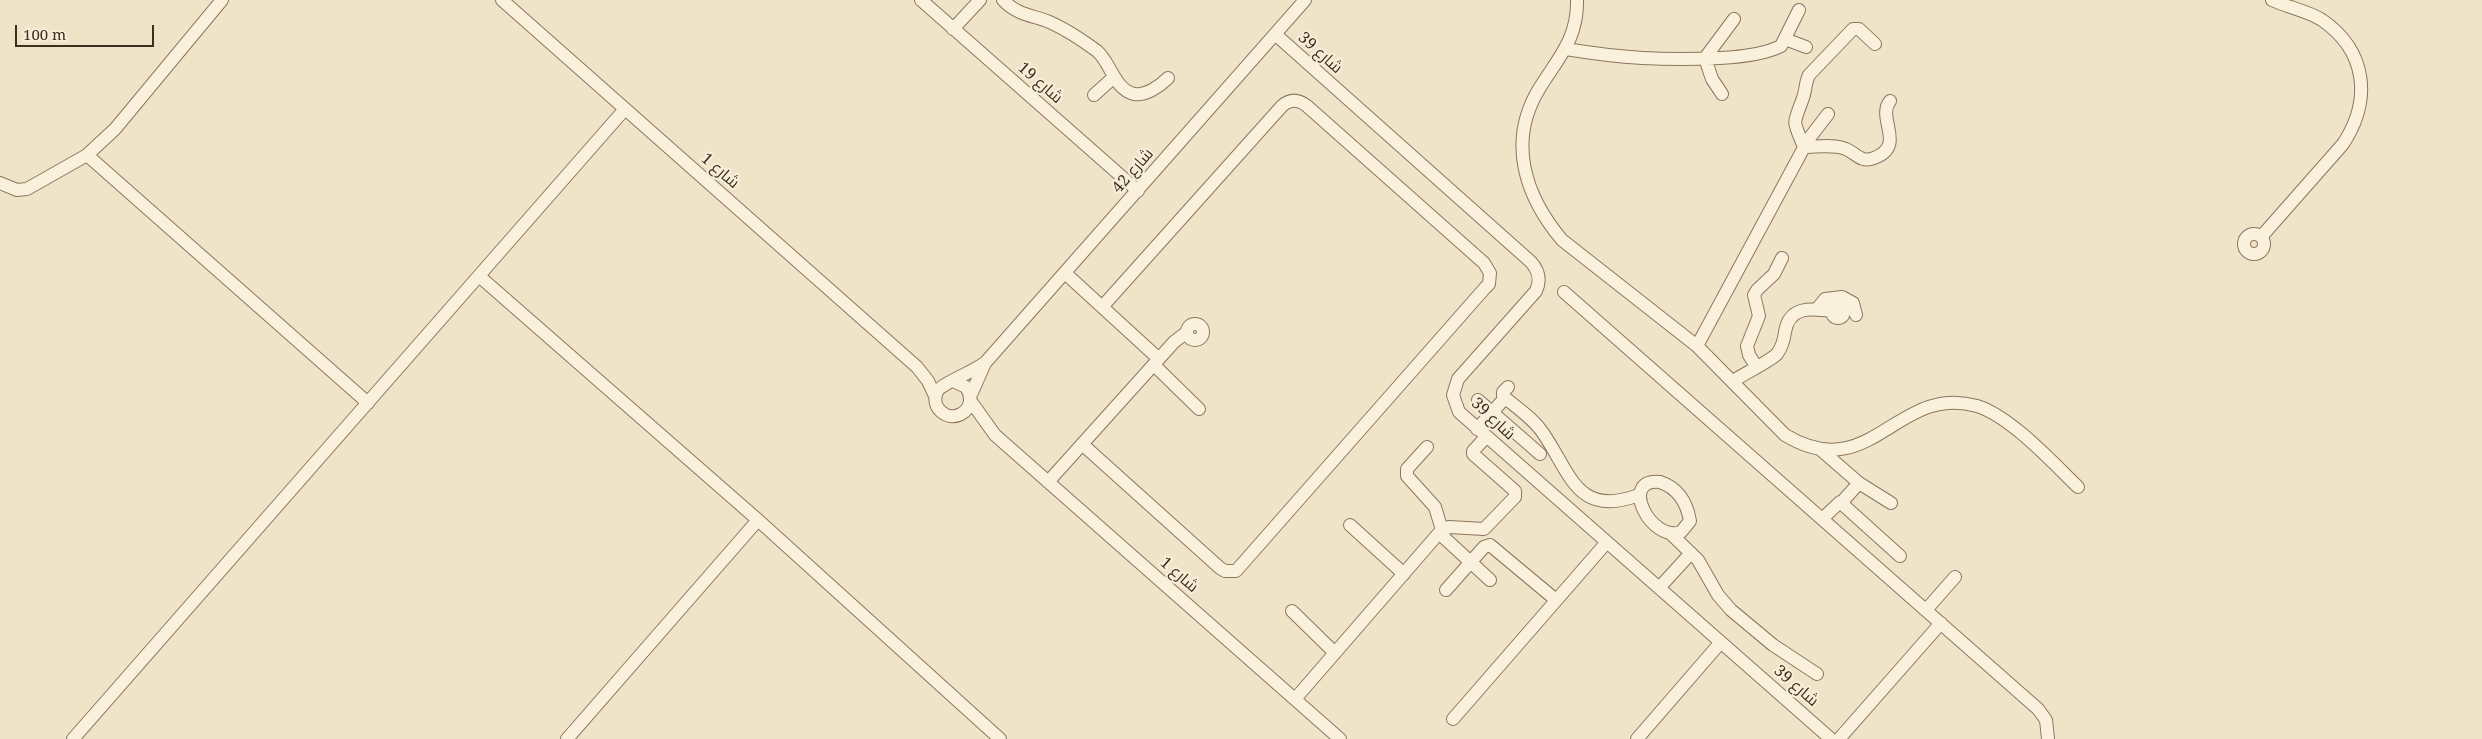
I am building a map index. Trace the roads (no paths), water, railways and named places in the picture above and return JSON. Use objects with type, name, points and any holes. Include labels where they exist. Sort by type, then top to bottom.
[{"type":"street","points":[[0,183],[17,190],[27,189],[87,155],[128,116],[222,0]]},
{"type":"street","name":"شارع 1","points":[[502,0],[917,367],[928,381],[936,396]]},
{"type":"street","name":"شارع 19","points":[[921,0],[1138,191]]},
{"type":"street","points":[[953,29],[980,0]]},
{"type":"street","points":[[1002,0],[1014,10],[1055,25],[1097,52],[1114,77],[1129,92],[1137,94],[1158,87],[1168,78]]},
{"type":"street","name":"شارع 42","points":[[970,399],[985,363],[1304,0]]},
{"type":"street","points":[[1577,0],[1575,27],[1566,49],[1538,91],[1525,125],[1523,161],[1526,178],[1534,201],[1546,222],[1562,240],[1697,346],[1785,435],[1801,445],[1821,450],[1837,451],[1854,448],[1871,440],[1911,414],[1932,405],[1954,403],[1977,406],[1998,415],[2078,486]]},
{"type":"street","points":[[2261,237],[2343,144],[2354,127],[2360,108],[2362,88],[2354,58],[2345,42],[2334,29],[2320,19],[2272,0]]},
{"type":"street","points":[[1566,49],[1635,59],[1750,55],[1778,48],[1785,39],[1799,10]]},
{"type":"street","points":[[1705,58],[1734,19]]},
{"type":"street","points":[[1804,148],[1794,118],[1804,97],[1805,84],[1809,75],[1855,28],[1860,29],[1875,44]]},
{"type":"street","name":"شارع 39","points":[[1275,34],[1531,262],[1538,272],[1540,279],[1536,291],[1458,379],[1454,387],[1455,404],[1459,412],[1832,739]]},
{"type":"street","points":[[1785,39],[1806,47]]},
{"type":"street","points":[[1705,58],[1712,79],[1722,94]]},
{"type":"street","points":[[1094,95],[1114,77]]},
{"type":"street","points":[[1082,444],[1220,568],[1230,572],[1236,571],[1489,284],[1490,272],[1484,263],[1307,106],[1302,102],[1291,100],[1282,106],[1102,307]]},
{"type":"street","points":[[1804,148],[1841,148],[1866,160],[1880,156],[1890,142],[1891,134],[1885,112],[1890,101]]},
{"type":"street","points":[[73,739],[625,109]]},
{"type":"street","points":[[1697,346],[1804,148],[1828,114]]},
{"type":"street","points":[[87,155],[368,403]]},
{"type":"street","points":[[1756,366],[1747,346],[1759,321],[1759,311],[1754,295],[1756,290],[1774,274],[1782,258]]},
{"type":"street","points":[[1065,273],[1102,307],[1199,409]]},
{"type":"street","points":[[479,276],[758,520],[1000,739]]},
{"type":"street","points":[[1564,292],[2043,714],[2048,727],[2048,736]]},
{"type":"street","points":[[1733,381],[1777,354],[1784,340],[1786,325],[1796,313],[1810,308],[1848,313],[1853,304],[1842,297],[1830,297],[1825,299],[1817,308]]},
{"type":"street","points":[[1048,482],[1156,362],[1187,332]]},
{"type":"street","name":"شارع 42","points":[[951,382],[985,363]]},
{"type":"street","name":"شارع 1","points":[[917,367],[951,382]]},
{"type":"street","points":[[951,382],[963,385],[970,399],[965,412],[958,416],[950,416],[940,410],[936,396],[939,388],[951,382]]},
{"type":"street","points":[[1295,699],[1441,531],[1449,527],[1484,529],[1515,497],[1514,491],[1473,454],[1492,412],[1507,392],[1538,427],[1571,481],[1592,498],[1615,502],[1639,494],[1651,482],[1669,485],[1684,501],[1690,521],[1688,537],[1691,553]]},
{"type":"street","name":"شارع 1","points":[[970,399],[995,435],[1340,739]]},
{"type":"street","points":[[1478,400],[1540,454]]},
{"type":"street","name":"شارع 1","points":[[958,416],[995,435]]},
{"type":"street","points":[[1428,448],[1406,472],[1409,478],[1435,507],[1441,531],[1490,580]]},
{"type":"street","points":[[1821,450],[1859,483],[1891,503]]},
{"type":"street","points":[[1822,519],[1838,502],[1841,503],[1859,483]]},
{"type":"street","points":[[1639,494],[1641,506],[1649,518],[1670,533],[1691,553],[1704,568],[1718,595],[1731,610],[1773,646],[1817,674]]},
{"type":"street","points":[[1841,503],[1900,556]]},
{"type":"street","points":[[567,739],[758,520]]},
{"type":"street","points":[[1670,533],[1681,532],[1690,521]]},
{"type":"street","points":[[1350,526],[1404,574]]},
{"type":"street","points":[[1453,719],[1607,542]]},
{"type":"street","points":[[1446,590],[1484,547],[1492,545],[1556,600]]},
{"type":"street","points":[[1659,588],[1691,553]]},
{"type":"street","points":[[1926,610],[1955,577]]},
{"type":"street","points":[[1292,611],[1335,654]]},
{"type":"street","points":[[1839,739],[1941,623]]},
{"type":"street","points":[[1637,739],[1721,642]]}]
